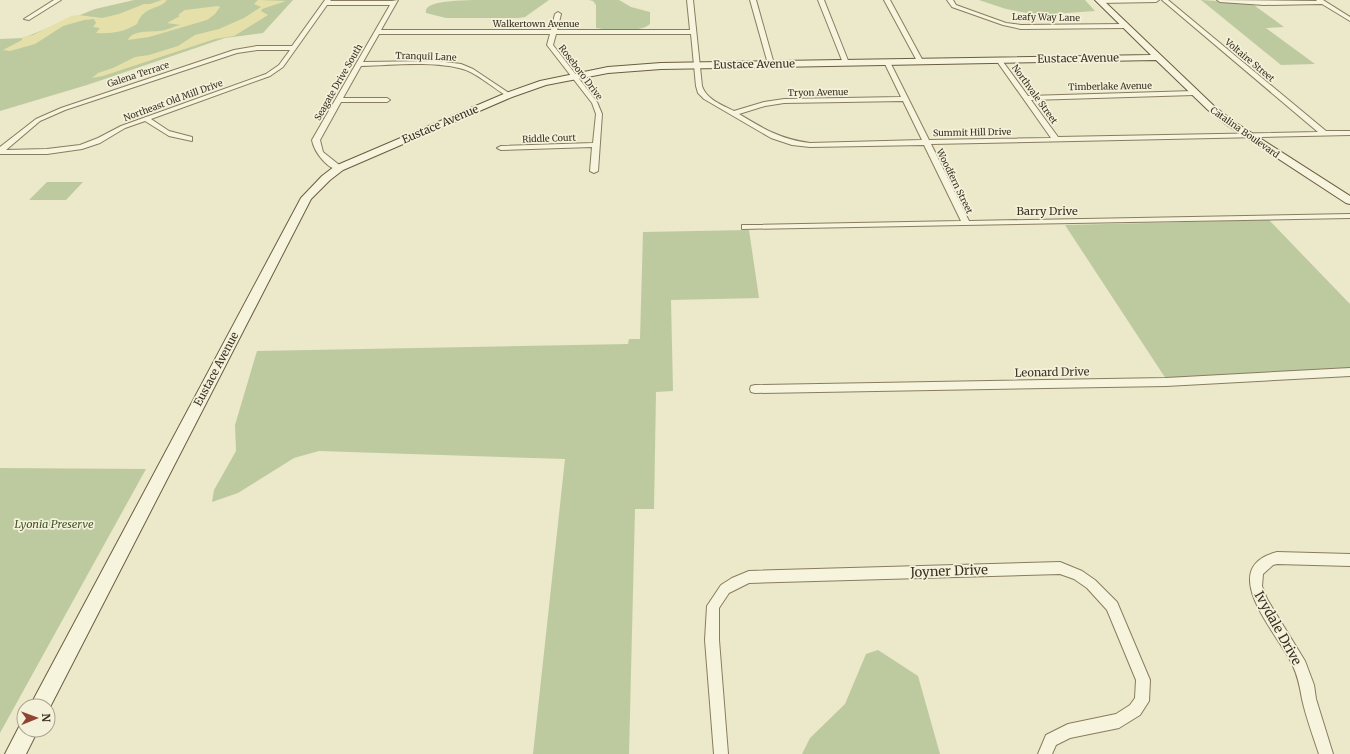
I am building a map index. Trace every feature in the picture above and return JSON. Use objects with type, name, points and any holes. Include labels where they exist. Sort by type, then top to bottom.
[{"type":"street","points":[[26,19],[58,0]]},
{"type":"street","name":"Summit Hill Drive","points":[[690,0],[701,93],[732,114],[773,137],[792,143],[810,145],[1350,133]]},
{"type":"street","points":[[753,0],[771,64]]},
{"type":"street","points":[[821,0],[846,63]]},
{"type":"street","points":[[887,0],[920,61]]},
{"type":"street","name":"Leafy Way Lane","points":[[950,0],[954,6],[1005,24],[1021,27],[1125,26]]},
{"type":"street","points":[[1099,0],[1156,0]]},
{"type":"street","name":"Catalina Boulevard","points":[[1099,0],[1194,94],[1230,123],[1350,201]]},
{"type":"street","name":"Voltaire Street","points":[[1165,0],[1324,133]]},
{"type":"street","points":[[1220,0],[1264,3],[1320,1],[1350,19]]},
{"type":"street","points":[[327,2],[394,1]]},
{"type":"street","name":"Seagate Drive South","points":[[339,168],[322,155],[316,148],[316,140],[358,64],[378,32],[394,1]]},
{"type":"street","name":"Northeast Old Mill Drive","points":[[0,151],[59,151],[73,149],[94,143],[123,127],[268,75],[281,66],[327,2]]},
{"type":"street","points":[[552,32],[558,14]]},
{"type":"street","name":"Walkertown Avenue","points":[[378,32],[693,32]]},
{"type":"street","name":"Roseboro Drive","points":[[552,32],[550,42],[551,48],[595,103],[599,114],[594,171]]},
{"type":"street","name":"Galena Terrace","points":[[0,151],[38,120],[63,109],[236,51],[257,48],[295,48]]},
{"type":"street","name":"Eustace Avenue","points":[[44,698],[306,198],[326,178],[339,168],[509,95],[543,83],[574,76],[630,68],[697,65],[1158,57]]},
{"type":"street","name":"Northvale Street","points":[[999,60],[1056,139]]},
{"type":"street","name":"Woodfern Street","points":[[887,62],[966,222]]},
{"type":"street","name":"Tranquil Lane","points":[[358,64],[438,64],[461,66],[471,70],[509,95]]},
{"type":"street","name":"Timberlake Avenue","points":[[1026,98],[1194,94]]},
{"type":"street","name":"Tryon Avenue","points":[[732,114],[764,104],[784,102],[905,99]]},
{"type":"street","points":[[338,100],[387,100]]},
{"type":"street","points":[[146,119],[162,131],[172,136],[189,139]]},
{"type":"street","name":"Riddle Court","points":[[501,148],[597,146]]},
{"type":"street","name":"Barry Drive","points":[[745,227],[966,222],[1068,223],[1350,216]]},
{"type":"street","name":"Leonard Drive","points":[[755,389],[1166,382],[1350,372]]},
{"type":"street","name":"Ivydale Drive","points":[[1326,754],[1309,699],[1307,685],[1300,667],[1261,602],[1256,586],[1257,572],[1270,560],[1278,558],[1350,560]]},
{"type":"street","name":"Joyner Drive","points":[[721,754],[712,640],[714,606],[724,589],[736,582],[749,577],[1060,568],[1078,575],[1091,584],[1112,606],[1143,680],[1142,701],[1135,710],[1120,720],[1068,731],[1052,740],[1045,754]]},
{"type":"street","points":[[15,754],[24,738]]},
{"type":"green space","points":[[134,0],[293,0],[263,33],[225,38],[87,85],[0,111],[0,39],[23,38],[95,9]]},
{"type":"green space","points":[[471,0],[549,0],[525,17],[518,18],[446,18],[426,13],[430,6],[436,3]]},
{"type":"green space","points":[[589,0],[619,0],[631,7],[650,12],[650,24],[646,27],[633,30],[596,28],[596,5],[593,1]]},
{"type":"green space","points":[[979,0],[1085,0],[1095,11],[1038,15],[1006,9]]},
{"type":"green space","points":[[1201,0],[1251,3],[1284,27],[1266,28],[1315,64],[1281,65]]},
{"type":"green space","points":[[47,182],[83,182],[66,200],[29,200]]},
{"type":"green space","points":[[1269,220],[1350,304],[1350,368],[1166,379],[1065,225]]},
{"type":"green space","points":[[749,230],[759,298],[671,300],[673,391],[656,392],[654,509],[635,509],[629,754],[533,754],[565,459],[319,451],[294,458],[238,493],[212,502],[214,490],[236,451],[235,425],[257,351],[628,344],[629,339],[640,339],[643,232]]},
{"type":"green space","name":"Lyonia Preserve","points":[[0,468],[146,469],[19,698],[16,698],[16,704],[0,733]]},
{"type":"green space","points":[[878,650],[918,676],[940,754],[802,754],[810,738],[845,704],[866,654]]},
{"type":"sand","points":[[167,0],[144,14],[137,24],[122,31],[112,33],[96,33],[100,28],[93,27],[96,23],[94,19],[84,20],[63,26],[35,44],[10,51],[3,50],[22,40],[22,37],[33,35],[71,16],[78,15],[102,18],[119,14],[144,4],[150,4]]},
{"type":"sand","points":[[258,0],[286,1],[262,9],[261,11],[268,15],[234,36],[215,39],[103,76],[92,78],[98,73],[113,68],[135,57],[149,55],[178,46],[195,35],[219,29],[244,18],[261,7],[254,4]]},
{"type":"sand","points":[[220,7],[215,14],[207,20],[149,37],[128,40],[137,33],[162,31],[181,25],[167,23],[180,16],[178,15],[185,10]]}]
